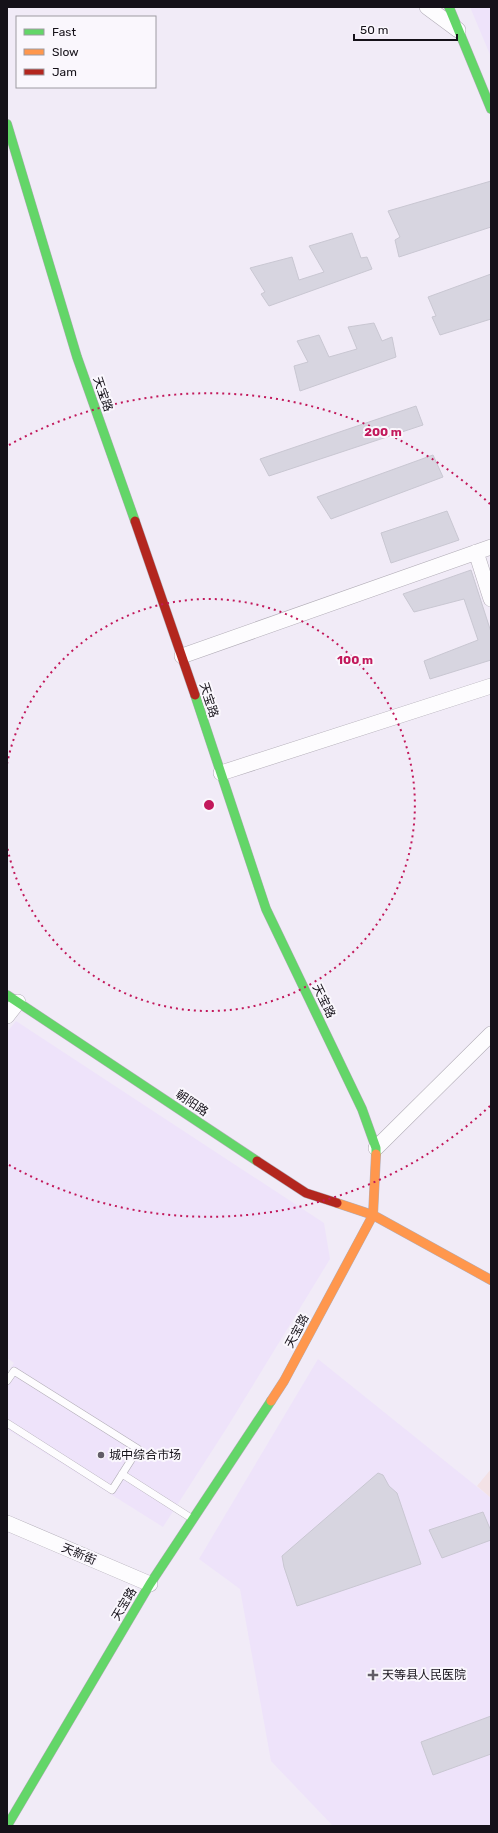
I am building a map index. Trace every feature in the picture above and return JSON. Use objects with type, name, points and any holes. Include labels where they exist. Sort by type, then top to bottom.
[{"type":"main road","points":[[448,7],[491,109]]},
{"type":"main road","name":"天宝路","points":[[7,124],[77,357],[182,656],[266,909],[362,1109],[376,1148],[373,1215],[284,1381],[150,1584],[7,1826]]},
{"type":"main road","name":"朝阳路","points":[[12,998],[306,1193],[373,1215],[491,1280]]},
{"type":"street","points":[[427,7],[458,30]]},
{"type":"street","points":[[182,656],[491,547]]},
{"type":"street","points":[[476,552],[491,599]]},
{"type":"street","points":[[221,773],[491,686]]},
{"type":"street","points":[[7,1016],[12,998]]},
{"type":"street","points":[[376,1148],[491,1034]]},
{"type":"street","name":"天新街","points":[[7,1523],[150,1584]]},
{"type":"lane","points":[[7,1381],[14,1370],[138,1450],[112,1490],[7,1423]]},
{"type":"lane","points":[[122,1474],[193,1519]]},
{"type":"shaded area","points":[[470,7],[491,7],[491,57]]},
{"type":"shaded area","points":[[16,1021],[324,1223],[330,1259],[228,1426],[163,1527],[7,1429],[7,1374],[14,1363],[7,1358],[7,1032]]},
{"type":"shaded area","name":"天等县人民医院","points":[[318,1359],[491,1498],[491,1826],[333,1826],[271,1761],[240,1589],[199,1559]]},
{"type":"shaded area","points":[[491,1469],[491,1498],[477,1486]]},
{"type":"building","points":[[491,181],[491,227],[399,257],[395,240],[400,237],[388,211]]},
{"type":"building","points":[[352,233],[361,258],[367,257],[372,269],[269,306],[261,294],[265,292],[250,268],[292,257],[299,280],[324,272],[309,246]]},
{"type":"building","points":[[491,274],[491,319],[440,335],[432,317],[436,316],[428,297]]},
{"type":"building","points":[[374,323],[382,341],[392,337],[396,357],[300,391],[294,366],[308,362],[297,341],[319,335],[329,357],[357,349],[348,327]]},
{"type":"building","points":[[416,406],[423,425],[269,476],[260,459]]},
{"type":"building","points":[[433,455],[443,477],[331,519],[317,497]]},
{"type":"building","points":[[447,511],[459,540],[391,563],[381,533]]},
{"type":"building","points":[[471,570],[491,632],[491,660],[430,679],[424,661],[478,640],[464,599],[414,612],[403,594]]},
{"type":"building","points":[[378,1473],[383,1475],[389,1486],[397,1493],[421,1564],[297,1606],[284,1567],[282,1556]]},
{"type":"building","points":[[483,1512],[491,1531],[491,1540],[442,1558],[429,1530]]},
{"type":"building","points":[[491,1716],[491,1754],[433,1775],[421,1742]]},
{"type":"traffic: fast","points":[[449,7],[491,109]]},
{"type":"traffic: fast","points":[[7,124],[77,357],[135,521]]},
{"type":"traffic: fast","points":[[195,695],[266,909],[362,1109],[376,1148],[376,1154]]},
{"type":"traffic: fast","points":[[7,995],[257,1161]]},
{"type":"traffic: fast","points":[[7,1826],[150,1584],[271,1401]]},
{"type":"traffic: slow","points":[[271,1401],[284,1381],[373,1215],[376,1154]]},
{"type":"traffic: slow","points":[[337,1203],[373,1215],[491,1280]]},
{"type":"traffic: jam","points":[[135,521],[195,695]]},
{"type":"traffic: jam","points":[[257,1161],[306,1193],[337,1203]]},
{"type":"place","name":"城中综合市场","points":[[101,1455]]},
{"type":"place","name":"天等县人民医院","points":[[373,1675]]}]
